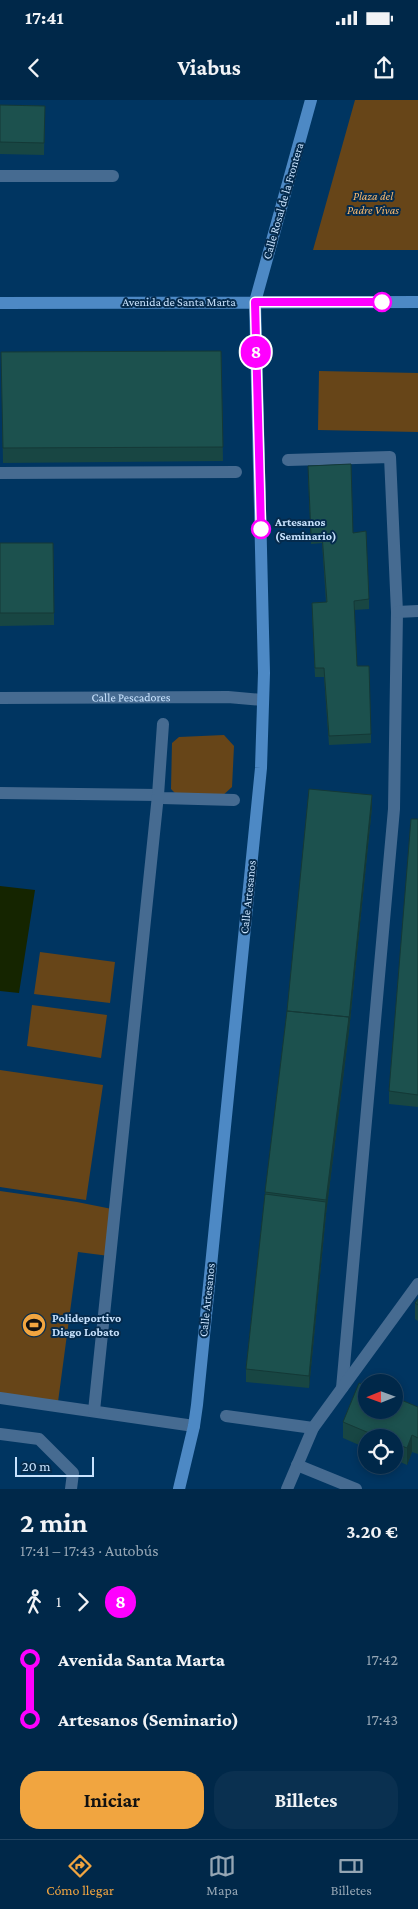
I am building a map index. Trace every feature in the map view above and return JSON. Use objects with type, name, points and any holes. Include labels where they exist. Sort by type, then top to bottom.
[{"type":"street","name":"Calle Rosal de la Frontera","points":[[255,302],[311,100]]},
{"type":"street","points":[[0,176],[113,176]]},
{"type":"street","name":"Calle Artesanos","points":[[179,1489],[194,1426],[261,768],[264,663],[255,302]]},
{"type":"street","name":"Avenida de Santa Marta","points":[[0,303],[418,302]]},
{"type":"street","points":[[288,460],[390,457],[397,612],[394,809],[342,1388]]},
{"type":"street","points":[[0,473],[236,472]]},
{"type":"street","points":[[397,612],[418,611]]},
{"type":"street","name":"Calle Pescadores","points":[[0,698],[228,697],[263,700]]},
{"type":"street","points":[[94,1411],[158,794],[163,724]]},
{"type":"street","points":[[0,793],[158,794],[162,798],[234,800]]},
{"type":"street","points":[[287,1489],[313,1428],[418,1284]]},
{"type":"street","points":[[0,1398],[194,1426]]},
{"type":"street","points":[[226,1416],[313,1428]]},
{"type":"street","points":[[0,1434],[39,1439],[73,1473],[71,1489]]},
{"type":"street","points":[[297,1466],[356,1489]]},
{"type":"green space","name":"Plaza del Padre Vivas","points":[[355,100],[418,100],[418,250],[313,250]]},
{"type":"green space","points":[[319,371],[418,373],[418,432],[318,430]]},
{"type":"green space","points":[[224,735],[234,746],[232,787],[221,797],[178,796],[171,789],[172,743],[179,737]]},
{"type":"green space","points":[[40,952],[115,962],[110,1003],[34,994]]},
{"type":"green space","points":[[32,1005],[107,1015],[101,1058],[27,1046]]},
{"type":"green space","points":[[0,1070],[103,1085],[86,1200],[0,1187]]},
{"type":"green space","name":"Polideportivo Diego Lobato","points":[[0,1191],[112,1209],[109,1256],[78,1252],[58,1402],[0,1394]]},
{"type":"shaded area","points":[[0,886],[35,890],[19,993],[0,991]]},
{"type":"building","points":[[0,105],[45,106],[44,143],[0,142]]},
{"type":"building","points":[[221,351],[223,447],[3,448],[1,352]]},
{"type":"building","points":[[351,464],[353,533],[366,531],[369,599],[354,601],[357,666],[369,666],[371,734],[329,736],[324,668],[315,668],[312,603],[327,602],[322,534],[311,534],[308,466]]},
{"type":"building","points":[[0,543],[53,543],[54,613],[0,613]]},
{"type":"building","points":[[309,789],[372,795],[349,1019],[349,1017],[287,1011]]},
{"type":"building","points":[[411,819],[418,819],[418,1095],[389,1091]]},
{"type":"building","points":[[287,1011],[349,1017],[326,1200],[265,1192]]},
{"type":"building","points":[[265,1194],[326,1202],[309,1376],[246,1369]]},
{"type":"building","points":[[358,1385],[358,1419],[403,1419],[403,1401],[418,1407],[418,1438],[412,1435],[407,1448],[403,1446],[403,1429],[360,1429],[343,1422]]},
{"type":"bus line","name":"8","points":[[261,529],[255,302],[382,302]]},
{"type":"place","name":"Artesanos (Seminario)","points":[[261,529]]},
{"type":"place","name":"Polideportivo Diego Lobato","points":[[34,1325]]}]
